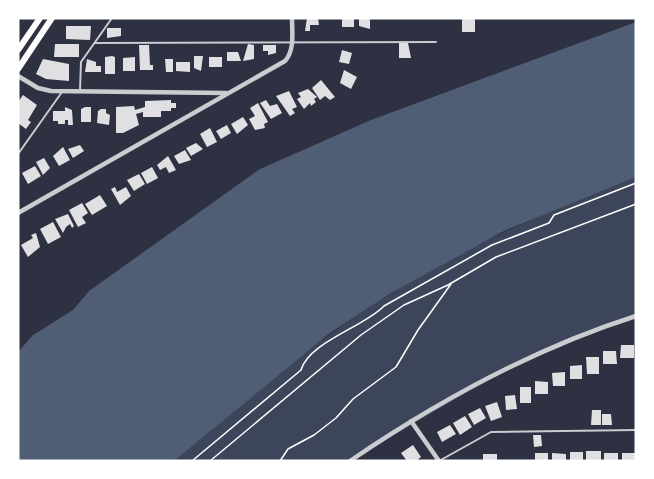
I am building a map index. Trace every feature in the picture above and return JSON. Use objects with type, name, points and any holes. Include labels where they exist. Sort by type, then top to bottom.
[{"type":"main road","points":[[18,50],[40,18]]},
{"type":"main road","points":[[18,69],[52,18]]},
{"type":"street","points":[[18,213],[285,60],[290,56],[292,18]]},
{"type":"street","points":[[18,76],[38,88],[62,92],[229,93]]},
{"type":"street","points":[[350,461],[411,421],[497,375],[555,348],[636,316]]},
{"type":"street","points":[[411,421],[439,461]]},
{"type":"lane","points":[[80,92],[81,62],[112,18]]},
{"type":"lane","points":[[95,43],[436,42]]},
{"type":"lane","points":[[18,154],[62,92]]},
{"type":"lane","points":[[18,204],[24,210]]},
{"type":"lane","points":[[439,461],[491,432],[636,430]]},
{"type":"path","points":[[192,461],[301,370],[318,349],[374,316],[384,306],[492,245],[549,223],[554,215],[636,183]]},
{"type":"path","points":[[210,461],[361,335],[404,306],[496,257],[636,204]]},
{"type":"path","points":[[280,461],[288,449],[314,435],[336,418],[353,399],[396,367],[418,330],[451,283]]},
{"type":"shaded area","points":[[636,22],[636,177],[504,231],[391,293],[330,333],[174,461],[18,461],[18,352],[33,335],[73,310],[89,291],[260,169],[371,120]]},
{"type":"shaded area","points":[[636,177],[636,316],[555,348],[488,380],[350,461],[174,461],[306,352],[390,294],[479,244]]},
{"type":"building","points":[[307,18],[318,18],[319,25],[310,25],[310,31],[305,31]]},
{"type":"building","points":[[342,18],[354,18],[354,27],[342,27]]},
{"type":"building","points":[[359,18],[370,18],[370,29],[359,26]]},
{"type":"building","points":[[462,18],[475,18],[475,32],[462,32]]},
{"type":"building","points":[[66,26],[91,26],[90,40],[66,39]]},
{"type":"building","points":[[107,28],[121,28],[121,36],[107,38]]},
{"type":"building","points":[[399,43],[408,43],[411,58],[399,58]]},
{"type":"building","points":[[55,44],[79,44],[79,57],[54,57]]},
{"type":"building","points":[[248,44],[254,45],[254,59],[243,61]]},
{"type":"building","points":[[139,45],[149,45],[150,65],[153,65],[153,70],[140,70]]},
{"type":"building","points":[[263,45],[276,45],[276,53],[268,55],[268,51],[263,51]]},
{"type":"building","points":[[342,50],[352,53],[349,64],[339,62]]},
{"type":"building","points":[[227,52],[238,52],[241,61],[227,61]]},
{"type":"building","points":[[194,56],[203,56],[201,71],[194,68]]},
{"type":"building","points":[[105,57],[115,57],[115,74],[105,74]]},
{"type":"building","points":[[135,57],[135,71],[123,71],[123,58]]},
{"type":"building","points":[[209,57],[222,57],[222,67],[209,67]]},
{"type":"building","points":[[43,59],[69,64],[69,81],[46,79],[36,74]]},
{"type":"building","points":[[87,59],[96,62],[96,66],[101,66],[101,72],[85,72]]},
{"type":"building","points":[[165,59],[173,59],[173,72],[166,72]]},
{"type":"building","points":[[176,62],[190,62],[190,72],[176,71]]},
{"type":"building","points":[[344,70],[357,77],[351,89],[340,83]]},
{"type":"building","points":[[321,80],[335,97],[330,100],[325,96],[320,100],[312,88]]},
{"type":"building","points":[[308,89],[317,97],[314,99],[316,102],[311,106],[310,103],[304,109],[297,99],[301,97],[298,93]]},
{"type":"building","points":[[289,91],[297,107],[292,109],[295,113],[290,116],[276,96]]},
{"type":"building","points":[[23,95],[37,105],[28,120],[31,122],[26,129],[18,123],[18,102]]},
{"type":"building","points":[[171,100],[171,103],[176,103],[176,108],[171,108],[171,111],[161,111],[161,117],[143,117],[143,112],[136,114],[139,125],[123,133],[116,133],[116,107],[134,106],[135,110],[145,107],[145,101]]},
{"type":"building","points":[[266,100],[270,106],[277,104],[282,113],[271,119],[260,103]]},
{"type":"building","points":[[258,103],[268,122],[264,124],[265,128],[255,130],[249,119],[255,116],[250,108]]},
{"type":"building","points":[[65,107],[72,110],[73,125],[68,125],[68,120],[65,120],[65,124],[53,121],[53,111],[65,111]]},
{"type":"building","points":[[91,107],[91,122],[81,122],[81,109]]},
{"type":"building","points":[[106,109],[106,113],[110,115],[109,125],[97,123],[98,111]]},
{"type":"building","points":[[243,117],[248,125],[237,134],[231,124]]},
{"type":"building","points":[[227,125],[231,133],[221,139],[216,131]]},
{"type":"building","points":[[210,128],[217,142],[207,147],[200,134]]},
{"type":"building","points":[[196,143],[203,149],[191,156],[186,148]]},
{"type":"building","points":[[80,145],[84,151],[73,158],[68,149]]},
{"type":"building","points":[[63,147],[70,160],[59,166],[53,156]]},
{"type":"building","points":[[185,150],[191,160],[179,164],[174,156]]},
{"type":"building","points":[[168,156],[176,170],[169,173],[166,167],[160,170],[157,165]]},
{"type":"building","points":[[44,158],[50,168],[43,175],[36,162]]},
{"type":"building","points":[[35,166],[41,176],[28,184],[22,173]]},
{"type":"building","points":[[152,167],[158,178],[147,184],[141,173]]},
{"type":"building","points":[[139,174],[145,184],[134,191],[127,180]]},
{"type":"building","points":[[115,187],[117,192],[126,187],[131,196],[120,205],[111,189]]},
{"type":"building","points":[[100,195],[107,206],[92,215],[85,204]]},
{"type":"building","points":[[82,203],[88,213],[82,217],[86,223],[78,227],[69,210]]},
{"type":"building","points":[[68,214],[74,226],[72,228],[70,224],[63,233],[55,219]]},
{"type":"building","points":[[53,222],[61,237],[48,244],[40,229]]},
{"type":"building","points":[[36,233],[40,247],[28,257],[21,245],[33,238],[31,235]]},
{"type":"building","points":[[621,345],[634,345],[634,358],[620,358]]},
{"type":"building","points":[[603,351],[616,351],[617,364],[603,364]]},
{"type":"building","points":[[586,357],[599,357],[599,374],[587,374]]},
{"type":"building","points":[[582,365],[582,379],[570,379],[570,366]]},
{"type":"building","points":[[565,372],[565,386],[553,386],[552,373]]},
{"type":"building","points":[[535,381],[548,382],[548,394],[535,394]]},
{"type":"building","points":[[520,387],[531,387],[531,403],[520,403]]},
{"type":"building","points":[[515,395],[517,409],[506,410],[505,396]]},
{"type":"building","points":[[497,402],[502,417],[491,421],[485,406]]},
{"type":"building","points":[[480,408],[486,418],[474,425],[468,414]]},
{"type":"building","points":[[592,410],[601,410],[601,425],[591,425]]},
{"type":"building","points":[[602,414],[611,414],[612,425],[602,425]]},
{"type":"building","points":[[465,416],[472,427],[460,435],[453,423]]},
{"type":"building","points":[[450,425],[456,434],[442,442],[437,432]]},
{"type":"building","points":[[533,435],[541,435],[542,446],[534,447]]},
{"type":"building","points":[[413,445],[421,457],[416,461],[407,461],[401,453]]},
{"type":"building","points":[[586,451],[601,451],[601,461],[586,461]]},
{"type":"building","points":[[570,452],[583,452],[583,461],[570,461]]},
{"type":"building","points":[[535,453],[548,453],[548,461],[535,461]]},
{"type":"building","points":[[552,453],[566,454],[566,461],[552,461]]},
{"type":"building","points":[[604,453],[618,453],[618,461],[604,461]]},
{"type":"building","points":[[622,453],[635,453],[635,461],[622,461]]},
{"type":"building","points":[[483,454],[497,454],[497,461],[483,461]]}]
